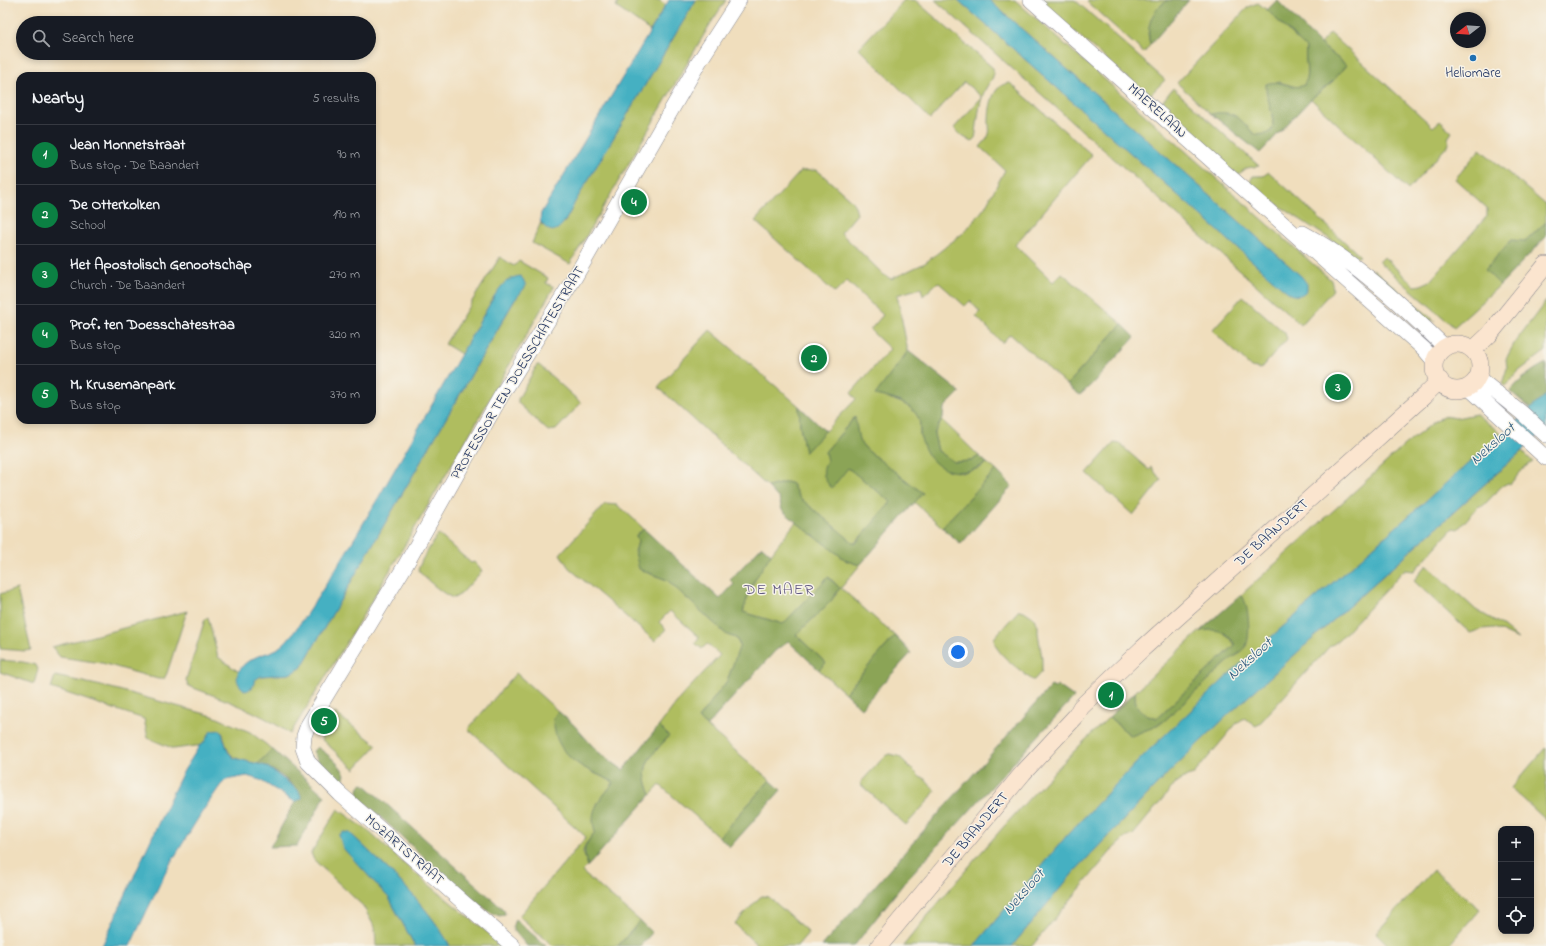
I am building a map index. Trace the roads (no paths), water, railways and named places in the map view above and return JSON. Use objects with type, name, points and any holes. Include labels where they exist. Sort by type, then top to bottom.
[{"type":"main road","points":[[1473,350],[1489,335],[1546,264]]},
{"type":"main road","points":[[1454,344],[1468,346],[1473,350],[1480,366],[1473,382],[1461,389],[1453,389],[1446,386],[1436,373],[1435,362],[1437,357],[1445,347],[1454,344]]},
{"type":"main road","name":"DE BAANDERT","points":[[879,946],[1023,773],[1076,716],[1086,712],[1102,696],[1105,686],[1142,649],[1440,380]]},
{"type":"street","name":"PROFESSOR TEN DOESSCHATESTRAAT","points":[[303,748],[304,736],[308,725],[405,566],[501,396],[575,277],[699,62],[739,0]]},
{"type":"street","name":"MAERELAAN","points":[[1031,0],[1283,222],[1424,349],[1435,362]]},
{"type":"street","name":"MAERELAAN","points":[[1283,222],[1324,244],[1362,271],[1445,347]]},
{"type":"street","points":[[1473,382],[1522,413],[1545,435]]},
{"type":"street","points":[[1473,382],[1507,422],[1546,458]]},
{"type":"street","name":"MOZARTSTRAAT","points":[[303,748],[308,762],[340,794],[513,946]]},
{"type":"water","points":[[669,0],[696,0],[575,202],[569,215],[556,230],[551,231],[546,228],[540,220],[541,213]]},
{"type":"water","points":[[958,0],[989,0],[1302,277],[1307,284],[1307,290],[1303,294],[1296,295],[1285,290]]},
{"type":"water","points":[[520,276],[526,286],[514,301],[301,668],[289,674],[261,676],[255,680],[252,688],[246,691],[238,683],[237,678],[240,670],[252,659],[277,649],[294,632],[359,531],[495,295],[505,282]]},
{"type":"water","name":"Neksloot","points":[[1546,395],[1546,429],[1231,712],[1169,772],[1073,873],[1012,946],[974,946],[1069,833],[1147,752],[1236,668]]},
{"type":"water","points":[[221,730],[228,752],[234,758],[266,766],[298,790],[302,798],[295,802],[260,780],[247,776],[226,780],[202,812],[167,869],[130,946],[102,946],[183,772],[211,731]]},
{"type":"water","points":[[344,832],[350,833],[404,886],[429,915],[450,946],[415,946],[389,898],[343,848],[339,835]]},
{"type":"place","name":"Heliomare","points":[[1473,58]]},
{"type":"place","name":"Prof. ten Doesschatestraa","points":[[634,202]]},
{"type":"place","name":"De Otterkolken","points":[[814,358]]},
{"type":"place","name":"Het Apostolisch Genootschap","points":[[1338,387]]},
{"type":"place","name":"Jean Monnetstraat","points":[[1111,695]]},
{"type":"place","name":"M. Krusemanpark","points":[[324,721]]},
{"type":"district","name":"DE MAER","points":[[779,590]]}]
